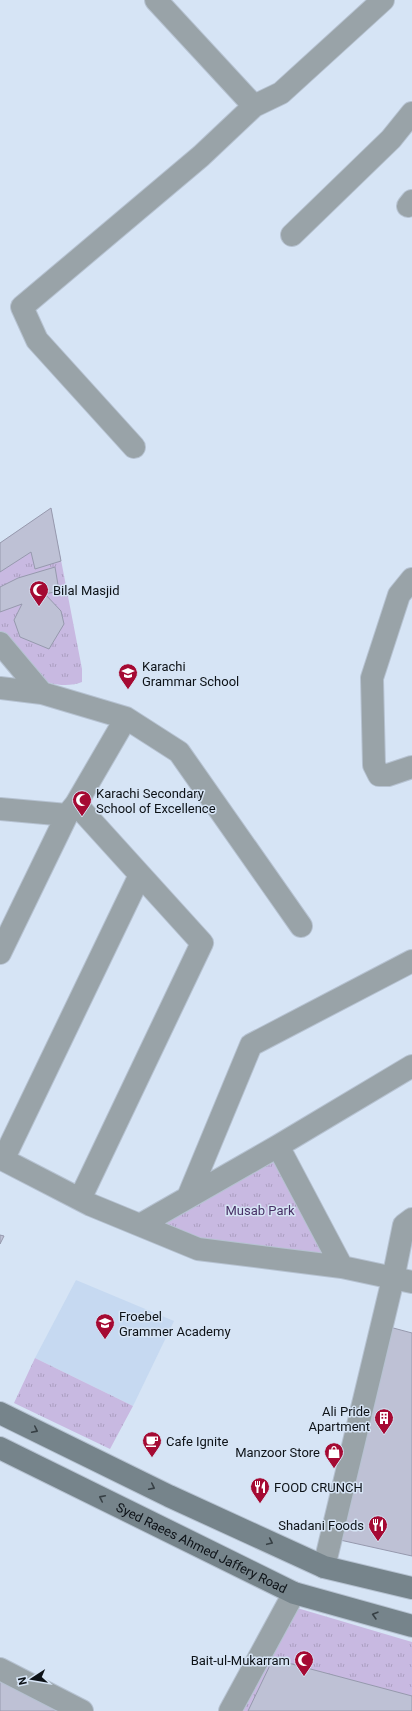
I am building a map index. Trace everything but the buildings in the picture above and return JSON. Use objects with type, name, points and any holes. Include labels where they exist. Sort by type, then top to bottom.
[{"type":"main road","points":[[0,1413],[169,1496],[324,1566],[412,1588]]},
{"type":"main road","name":"Syed Raees Ahmed Jaffery Road","points":[[0,1448],[294,1593],[412,1626]]},
{"type":"street","points":[[134,447],[37,340],[22,307],[201,156],[254,106],[281,93],[383,0]]},
{"type":"street","points":[[162,2],[254,106]]},
{"type":"street","points":[[292,236],[390,139],[412,113]]},
{"type":"street","points":[[412,579],[399,595],[372,678],[374,765],[379,775],[388,775],[412,767]]},
{"type":"street","points":[[0,643],[42,693]]},
{"type":"street","points":[[0,688],[42,693],[126,718],[179,752],[301,926]]},
{"type":"street","points":[[0,953],[71,809],[126,718]]},
{"type":"street","points":[[0,809],[71,809],[140,875],[202,943],[80,1199]]},
{"type":"street","points":[[140,875],[2,1159],[80,1199],[198,1250],[342,1267],[403,1280]]},
{"type":"street","points":[[188,1197],[251,1045],[412,961]]},
{"type":"street","points":[[140,1225],[278,1146],[412,1066]]},
{"type":"street","points":[[278,1146],[342,1267]]},
{"type":"street","points":[[324,1566],[403,1280],[404,1225],[412,1219]]},
{"type":"street","points":[[230,1711],[294,1593]]},
{"type":"street","points":[[0,1669],[82,1711]]},
{"type":"shaded area","name":"Froebel Grammer Academy","points":[[76,1280],[174,1321],[133,1406],[35,1358]]},
{"type":"green space","points":[[51,508],[82,669],[82,682],[72,685],[49,683],[40,678],[0,631],[0,543]]},
{"type":"green space","name":"Musab Park","points":[[278,1146],[342,1267],[198,1249],[140,1225]]},
{"type":"green space","points":[[35,1358],[133,1406],[110,1449],[14,1403]]},
{"type":"green space","points":[[287,1605],[412,1642],[412,1711],[230,1711]]},
{"type":"place","name":"Bilal Masjid","points":[[39,607]]},
{"type":"place","name":"Karachi Grammar School","points":[[128,690]]},
{"type":"place","name":"Karachi Secondary School of Excellence","points":[[82,817]]},
{"type":"place","name":"Froebel Grammer Academy","points":[[105,1340]]},
{"type":"place","name":"Ali Pride Apartment","points":[[384,1435]]},
{"type":"place","name":"Cafe Ignite","points":[[152,1458]]},
{"type":"place","name":"Manzoor Store","points":[[334,1469]]},
{"type":"place","name":"FOOD CRUNCH","points":[[260,1504]]},
{"type":"place","name":"Shadani Foods","points":[[378,1542]]},
{"type":"place","name":"Bait-ul-Mukarram","points":[[304,1677]]}]
